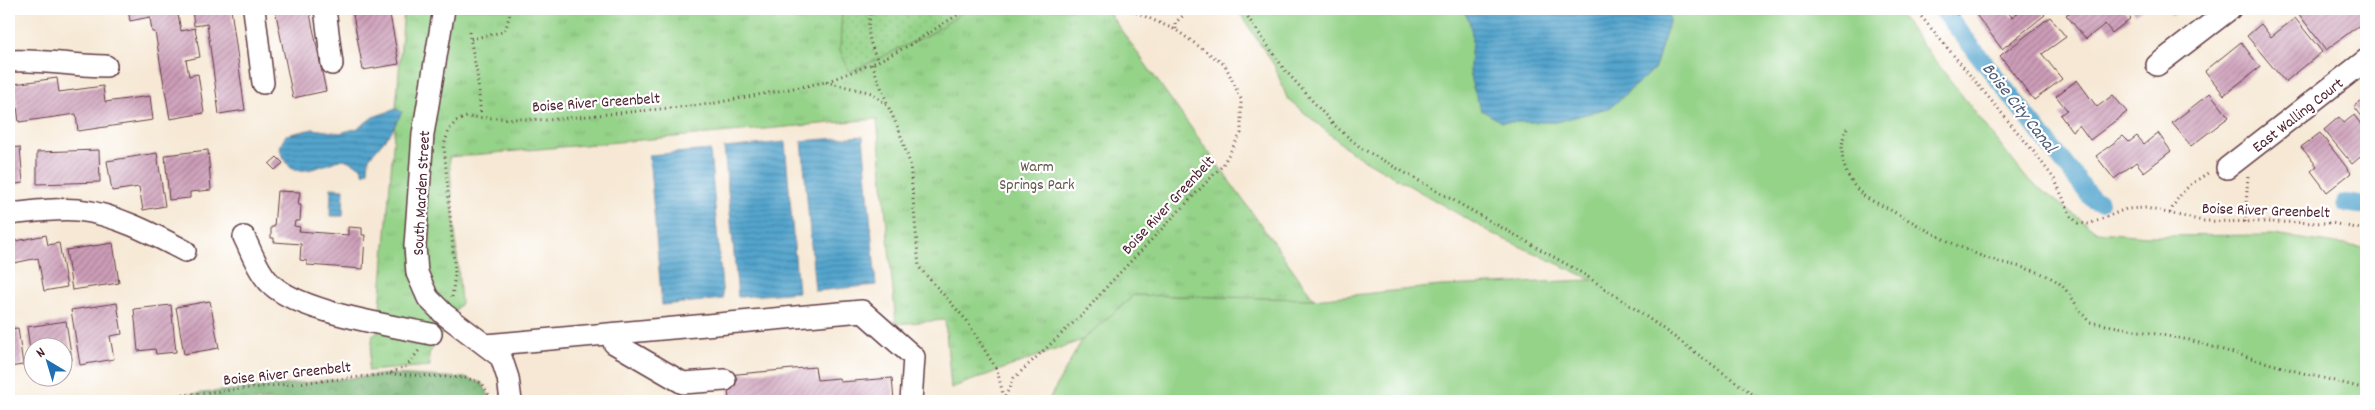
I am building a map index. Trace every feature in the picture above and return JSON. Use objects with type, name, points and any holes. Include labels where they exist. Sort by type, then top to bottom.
[{"type":"street","points":[[254,9],[263,83]]},
{"type":"street","points":[[325,9],[332,64]]},
{"type":"street","name":"South Marden Street","points":[[444,9],[422,134],[415,246],[417,273],[428,298],[444,314],[502,357],[508,378],[511,401]]},
{"type":"street","points":[[2157,65],[2230,9]]},
{"type":"street","points":[[9,61],[34,60],[87,66],[106,66]]},
{"type":"street","name":"East Walling Court","points":[[2220,169],[2366,60]]},
{"type":"street","points":[[9,214],[64,210],[100,215],[150,233],[186,251]]},
{"type":"street","points":[[244,237],[268,282],[293,299],[324,310],[431,334]]},
{"type":"street","points":[[486,345],[862,311],[914,357],[912,401]]},
{"type":"street","points":[[612,334],[614,343],[683,383],[725,380]]},
{"type":"path","points":[[471,39],[502,32],[506,28],[511,9]]},
{"type":"path","points":[[872,9],[868,21],[868,34],[878,61]]},
{"type":"path","name":"Boise River Greenbelt","points":[[444,314],[452,296],[455,274],[444,144],[449,130],[456,121],[467,117],[481,116],[548,120],[710,104],[826,82],[878,61],[932,33],[967,9]]},
{"type":"path","name":"Boise River Greenbelt","points":[[1004,400],[1014,378],[1084,313],[1222,166],[1241,133],[1240,99],[1225,65],[1176,30],[1128,9]]},
{"type":"path","points":[[1176,30],[1175,23],[1190,9]]},
{"type":"path","points":[[1242,9],[1285,70],[1332,124],[1361,148],[1582,273],[1644,315],[1762,401]]},
{"type":"path","name":"Boise River Greenbelt","points":[[1915,9],[2034,152],[2055,180],[2071,216],[2078,223],[2089,224],[2126,210],[2146,208],[2203,221],[2332,223],[2366,230]]},
{"type":"path","points":[[470,32],[481,116]]},
{"type":"path","points":[[872,64],[899,130],[910,164],[920,267],[967,320],[997,370],[1004,400]]},
{"type":"path","points":[[826,82],[872,93],[888,106]]},
{"type":"path","points":[[1847,128],[1842,158],[1846,175],[1862,195],[1954,244],[1986,258],[2032,268],[2056,280],[2070,295],[2080,313],[2090,322],[2189,340],[2298,372],[2366,389]]},
{"type":"path","points":[[2170,213],[2177,198],[2186,188],[2220,169]]},
{"type":"path","points":[[2245,222],[2248,174]]},
{"type":"path","name":"Boise River Greenbelt","points":[[123,401],[389,374],[407,366],[431,334]]},
{"type":"path","points":[[389,374],[466,378],[482,383],[492,401]]},
{"type":"green space","name":"Warm Springs Park","points":[[404,9],[1106,9],[1314,299],[1134,295],[1082,340],[951,388],[945,320],[896,324],[877,119],[449,157],[461,303],[429,354],[430,366],[368,371],[373,334],[378,333]]},
{"type":"green space","points":[[842,9],[967,9],[932,33],[850,72],[840,50]]},
{"type":"green space","points":[[1237,9],[1895,9],[2027,179],[2097,232],[2148,236],[2273,235],[2366,248],[2366,401],[1048,401],[1082,340],[1134,295],[1314,299],[1441,286],[1593,280],[1493,234],[1351,152],[1287,98],[1274,65]]},
{"type":"green space","points":[[389,374],[466,378],[482,383],[492,401],[123,401]]},
{"type":"water","points":[[1462,9],[1666,9],[1670,19],[1655,68],[1611,107],[1557,122],[1502,122],[1481,110],[1474,91],[1470,71],[1471,27]]},
{"type":"water","points":[[396,109],[402,112],[391,132],[369,158],[368,171],[364,174],[360,166],[344,159],[312,169],[296,170],[285,160],[280,150],[286,135],[313,129],[340,133],[358,128],[373,117]]},
{"type":"water","points":[[863,136],[876,285],[815,291],[802,141]]},
{"type":"water","points":[[785,142],[798,292],[738,297],[724,148]]},
{"type":"water","points":[[710,150],[723,299],[662,305],[649,155]]},
{"type":"water","points":[[331,188],[344,189],[343,216],[330,216]]},
{"type":"building","points":[[128,9],[177,9],[181,31],[195,28],[200,57],[186,60],[189,76],[198,74],[204,113],[170,119],[155,32],[152,32],[150,17],[130,21]]},
{"type":"building","points":[[192,9],[231,9],[245,110],[219,114],[207,24],[194,26]]},
{"type":"building","points":[[275,9],[309,9],[326,91],[293,98]]},
{"type":"building","points":[[352,9],[389,9],[399,64],[363,70]]},
{"type":"building","points":[[1952,9],[1966,9],[1957,15]]},
{"type":"building","points":[[1978,9],[2005,9],[2012,17],[2023,9],[2041,9],[2045,15],[2002,49],[1974,12]]},
{"type":"building","points":[[2074,9],[2123,9],[2131,18],[2112,33],[2105,24],[2086,39],[2066,15]]},
{"type":"building","points":[[2132,9],[2143,9],[2136,14]]},
{"type":"building","points":[[2167,9],[2182,9],[2172,16]]},
{"type":"building","points":[[2295,9],[2322,9],[2323,11],[2326,9],[2361,9],[2366,20],[2326,50]]},
{"type":"building","points":[[2050,17],[2066,37],[2042,54],[2062,79],[2034,100],[2000,56]]},
{"type":"building","points":[[2295,18],[2322,52],[2285,82],[2247,36],[2261,24],[2271,37]]},
{"type":"building","points":[[2241,42],[2260,67],[2224,95],[2205,71]]},
{"type":"building","points":[[57,78],[59,92],[103,86],[105,102],[150,96],[153,120],[78,131],[76,114],[19,122],[14,84]]},
{"type":"building","points":[[2077,80],[2097,107],[2113,95],[2127,112],[2090,140],[2079,125],[2072,131],[2060,115],[2067,110],[2056,96]]},
{"type":"building","points":[[2210,93],[2229,117],[2191,146],[2172,123]]},
{"type":"building","points":[[2366,97],[2366,122],[2354,106]]},
{"type":"building","points":[[2354,115],[2366,131],[2366,152],[2352,164],[2324,130],[2339,117],[2344,123]]},
{"type":"building","points":[[2158,133],[2171,151],[2144,172],[2136,162],[2114,179],[2096,156],[2123,136],[2129,142],[2137,136],[2144,144]]},
{"type":"building","points":[[2320,133],[2351,173],[2327,192],[2311,171],[2317,166],[2301,147]]},
{"type":"building","points":[[20,147],[23,183],[9,185],[9,148]]},
{"type":"building","points":[[99,150],[100,182],[37,184],[37,152]]},
{"type":"building","points":[[208,150],[211,190],[190,192],[190,198],[169,200],[165,155]]},
{"type":"building","points":[[157,153],[165,206],[143,210],[139,187],[112,191],[107,161]]},
{"type":"building","points":[[277,157],[283,163],[275,170],[269,164]]},
{"type":"building","points":[[277,191],[300,192],[298,205],[301,205],[300,221],[295,221],[294,226],[300,227],[299,231],[348,235],[348,227],[362,228],[362,235],[365,235],[363,269],[307,265],[307,261],[300,260],[301,244],[274,242],[274,238],[271,238],[271,227],[274,227]]},
{"type":"building","points":[[46,235],[48,245],[59,243],[67,287],[44,291],[38,258],[14,263],[11,242]]},
{"type":"building","points":[[113,243],[119,283],[72,290],[66,250]]},
{"type":"building","points":[[210,301],[219,348],[184,354],[176,307]]},
{"type":"building","points":[[117,303],[122,334],[110,336],[114,359],[80,365],[71,310]]},
{"type":"building","points":[[171,305],[176,352],[156,354],[155,349],[138,351],[134,309]]},
{"type":"building","points":[[66,321],[69,338],[28,338],[27,327]]},
{"type":"building","points":[[18,328],[22,365],[9,367],[9,329]]},
{"type":"building","points":[[815,367],[817,380],[839,378],[840,382],[892,378],[894,401],[729,401],[727,375]]},
{"type":"waterway","name":"Boise City Canal","points":[[1942,9],[2093,200],[2100,202]]},
{"type":"waterway","name":"Boise City Canal","points":[[2345,203],[2366,206]]}]
